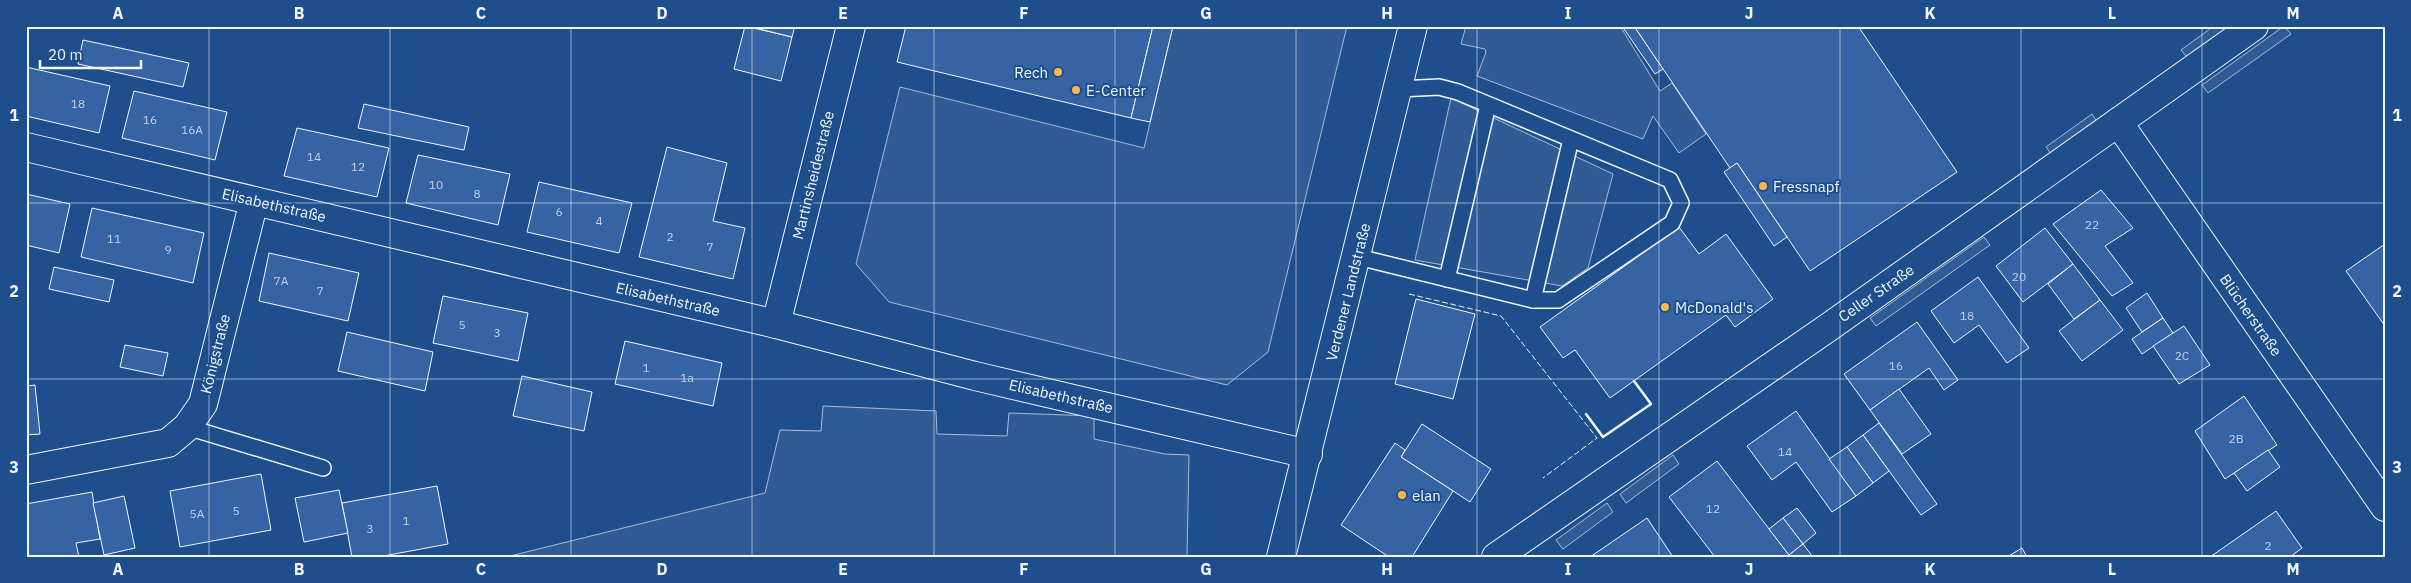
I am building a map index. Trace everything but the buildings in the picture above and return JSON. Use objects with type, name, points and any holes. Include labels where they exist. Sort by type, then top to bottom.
[{"type":"street","name":"Martinsheidestraße","points":[[776,324],[850,26]]},
{"type":"street","name":"Verdener Landstraße","points":[[1281,557],[1358,256],[1414,26]]},
{"type":"street","name":"Celler Straße","points":[[1496,557],[1814,337],[2254,26]]},
{"type":"street","name":"Blücherstraße","points":[[2118,122],[2385,507]]},
{"type":"street","name":"Elisabethstraße","points":[[26,147],[776,324],[975,376],[1308,454]]},
{"type":"street","name":"Königstraße","points":[[26,470],[168,443],[187,427],[203,404],[254,200]]},
{"type":"lane","points":[[1358,256],[1533,300],[1558,300],[1672,223],[1681,203],[1670,180],[1488,105],[1439,87],[1399,89]]},
{"type":"lane","points":[[1447,279],[1488,105]]},
{"type":"lane","points":[[1533,300],[1571,139]]},
{"type":"lane","points":[[187,427],[323,468]]},
{"type":"shaded area","points":[[1173,26],[1347,26],[1268,352],[1227,385],[889,302],[856,264],[900,87],[1144,148]]},
{"type":"shaded area","points":[[1466,26],[1620,26],[1660,91],[1672,83],[1706,134],[1679,153],[1653,116],[1643,139],[1477,76],[1486,52],[1485,49],[1461,44]]},
{"type":"shaded area","points":[[2214,26],[2230,26],[2187,57],[2181,50]]},
{"type":"shaded area","points":[[2284,26],[2291,34],[2208,93],[2202,85]]},
{"type":"shaded area","points":[[1451,98],[1613,174],[1588,268],[1562,286],[1415,260]]},
{"type":"shaded area","points":[[2092,114],[2097,122],[2052,155],[2046,147]]},
{"type":"shaded area","points":[[1984,237],[1990,245],[1876,326],[1870,318]]},
{"type":"shaded area","points":[[823,406],[936,411],[937,434],[1007,436],[1009,413],[1094,416],[1094,439],[1165,454],[1189,455],[1187,557],[506,557],[765,493],[780,430],[821,431]]},
{"type":"shaded area","points":[[1673,455],[1679,464],[1626,503],[1620,494]]},
{"type":"shaded area","points":[[1607,503],[1613,512],[1563,549],[1556,540]]},
{"type":"fence","points":[[1409,294],[1501,316],[1597,438],[1543,478]]},
{"type":"wall","points":[[1586,414],[1603,437],[1651,404],[1634,381]]},
{"type":"place","name":"Rech","points":[[1058,72]]},
{"type":"place","name":"E-Center","points":[[1076,90]]},
{"type":"place","name":"Fressnapf","points":[[1763,186]]},
{"type":"place","name":"McDonald's","points":[[1665,307]]},
{"type":"place","name":"elan","points":[[1402,495]]}]
